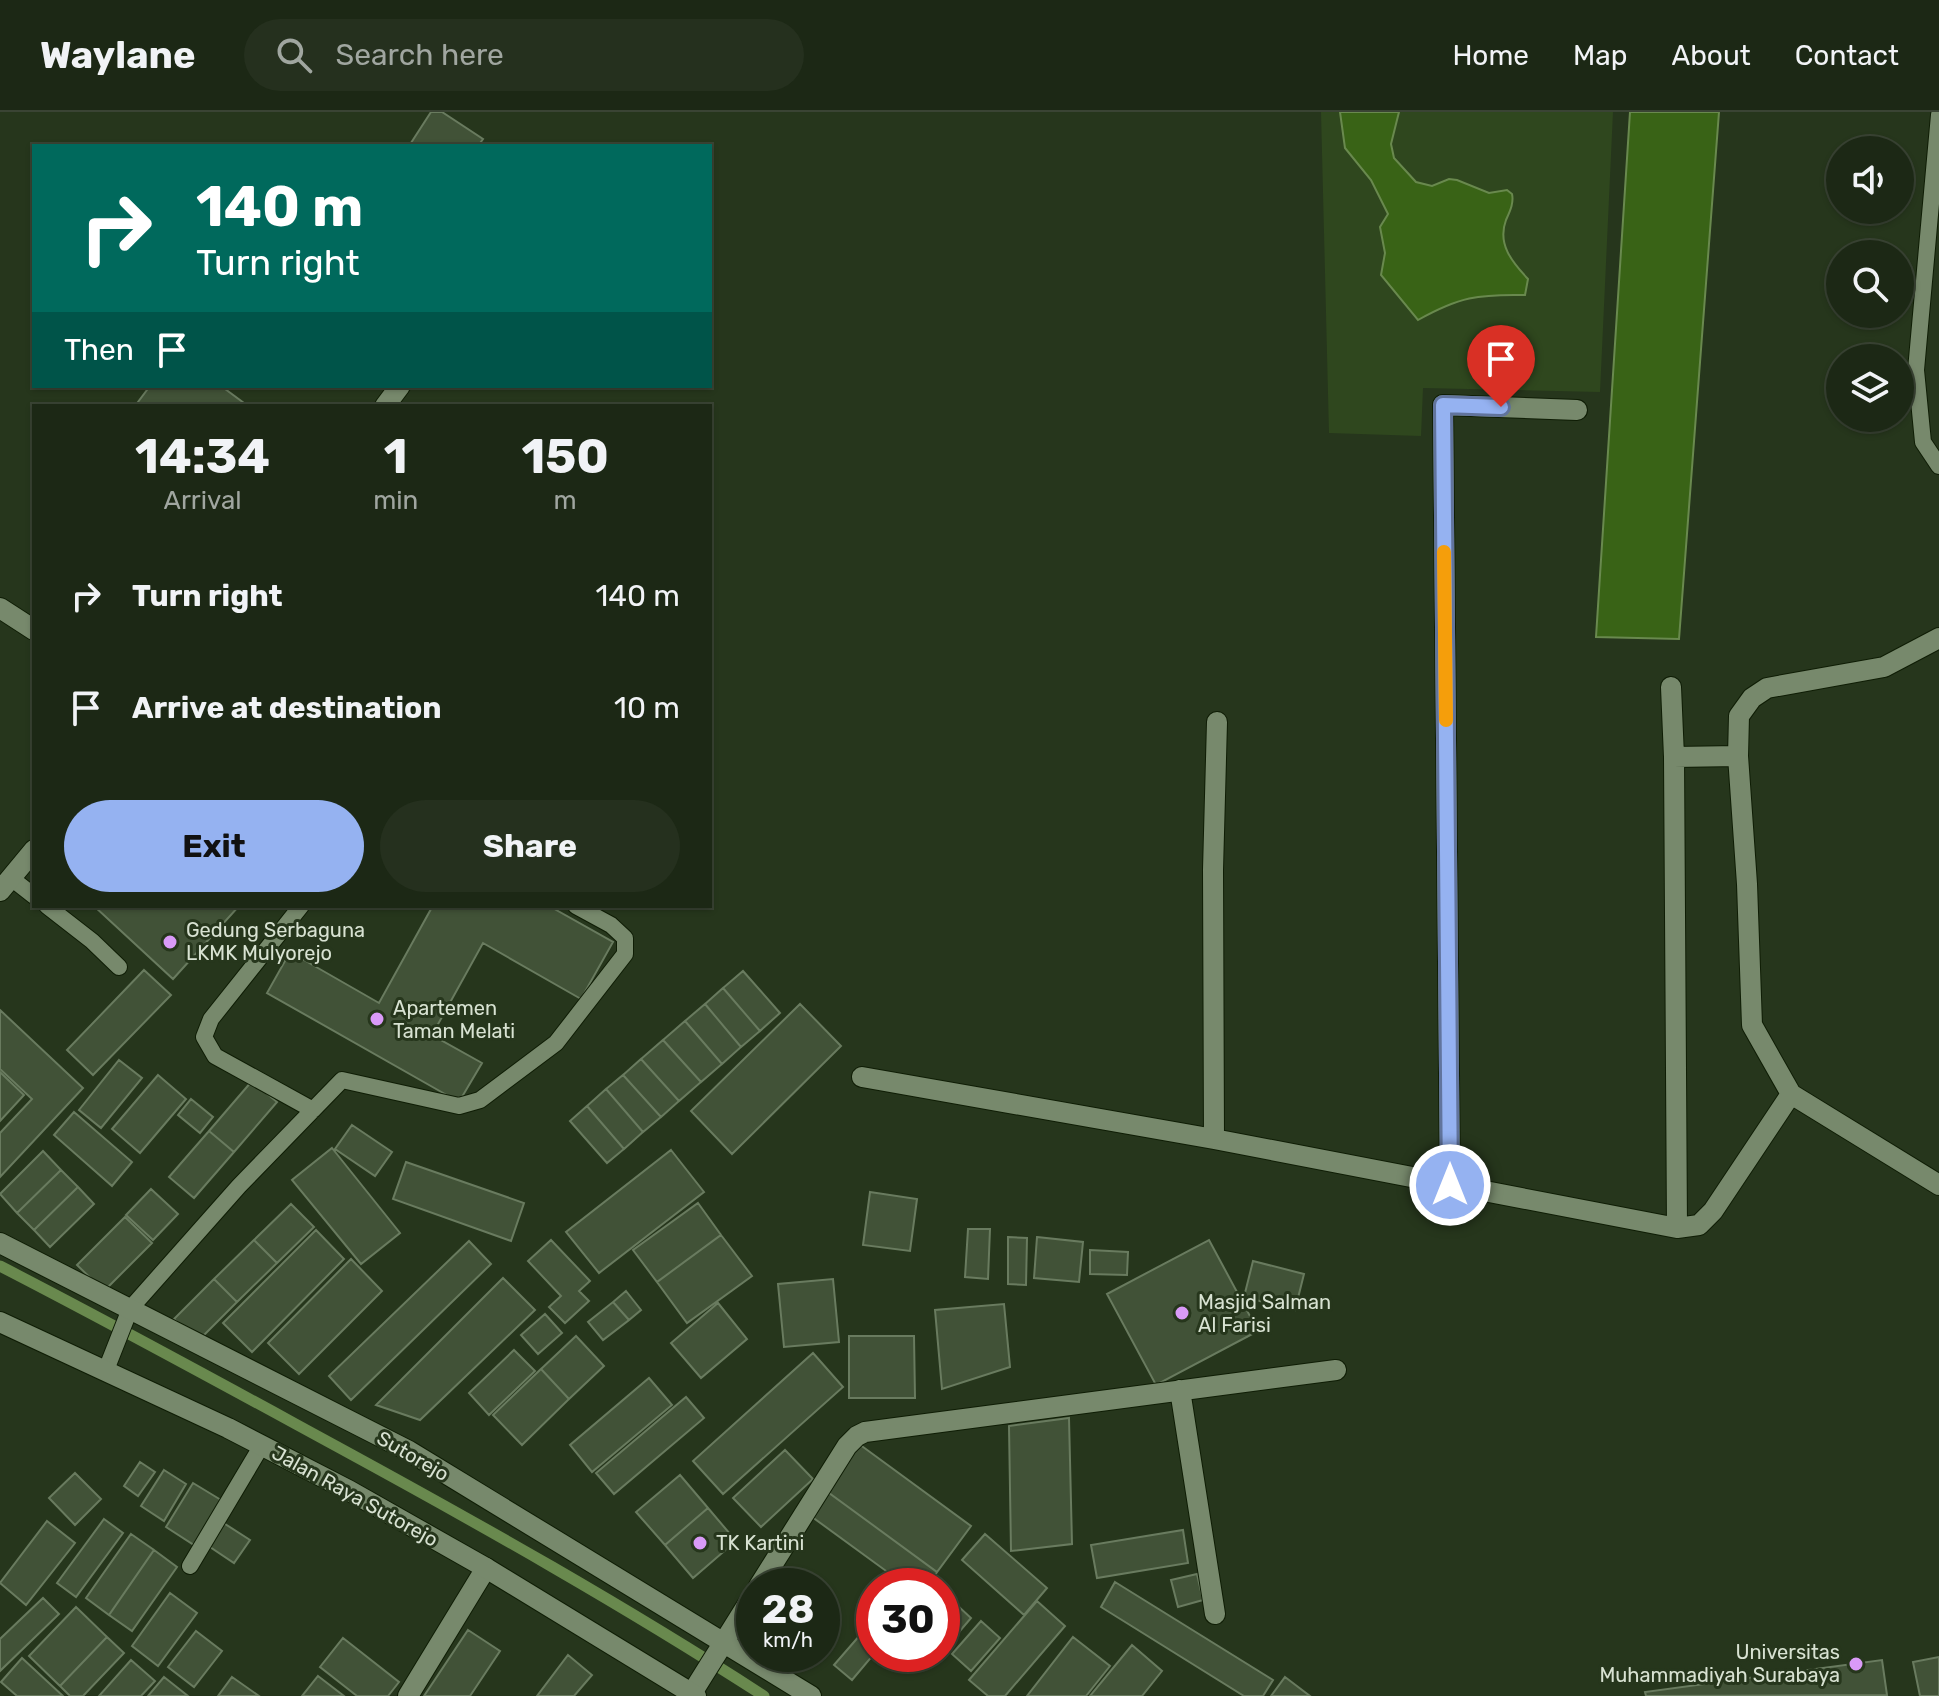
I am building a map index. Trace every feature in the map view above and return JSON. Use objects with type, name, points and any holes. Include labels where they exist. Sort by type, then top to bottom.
[{"type":"street","points":[[1450,1185],[1443,405],[1577,410]]},
{"type":"street","points":[[0,608],[32,629]]},
{"type":"street","points":[[1939,638],[1884,667],[1767,688],[1752,698],[1739,716],[1738,756],[1752,1025],[1791,1094],[1939,1185]]},
{"type":"street","points":[[1671,687],[1677,1228]]},
{"type":"street","points":[[1214,1139],[1213,870],[1217,722]]},
{"type":"street","points":[[1674,757],[1738,756]]},
{"type":"street","points":[[5,884],[32,852]]},
{"type":"street","points":[[862,1077],[1214,1139],[1677,1228],[1699,1225],[1713,1211],[1791,1094]]},
{"type":"street","name":"Sutorejo","points":[[0,1243],[128,1315],[409,1451],[721,1648],[811,1696]]},
{"type":"street","name":"Jalan Raya Sutorejo","points":[[0,1322],[108,1364],[350,1491],[695,1691]]},
{"type":"street","points":[[770,1568],[847,1446],[857,1436],[877,1430],[1336,1370]]},
{"type":"street","points":[[1180,1390],[1215,1614]]},
{"type":"street","points":[[408,1696],[486,1568]]},
{"type":"street","points":[[695,1691],[736,1623]]},
{"type":"lane","points":[[1939,115],[1916,370],[1923,442],[1939,466]]},
{"type":"lane","points":[[5,884],[32,895]]},
{"type":"lane","points":[[50,908],[119,967]]},
{"type":"lane","points":[[299,908],[211,1019],[204,1037],[215,1056],[313,1110]]},
{"type":"lane","points":[[108,1364],[128,1315],[239,1186],[342,1080],[459,1106],[480,1100],[556,1043],[625,954],[625,938],[611,925],[580,908]]},
{"type":"lane","points":[[190,1566],[262,1445]]},
{"type":"shaded area","points":[[1321,112],[1613,112],[1600,392],[1423,388],[1421,436],[1329,433]]},
{"type":"shaded area","points":[[1340,112],[1399,112],[1391,144],[1394,158],[1416,182],[1432,186],[1449,179],[1457,180],[1489,193],[1507,190],[1512,194],[1503,237],[1512,259],[1528,279],[1525,295],[1469,298],[1418,320],[1381,275],[1385,253],[1380,227],[1388,214],[1371,180],[1345,148]]},
{"type":"shaded area","points":[[1630,112],[1719,112],[1679,639],[1596,637]]},
{"type":"building","points":[[431,112],[442,112],[483,139],[479,144],[410,144]]},
{"type":"building","points":[[148,388],[224,388],[245,404],[136,404]]},
{"type":"building","name":"Gedung Serbaguna LKMK Mulyorejo","points":[[96,908],[237,908],[173,979]]},
{"type":"building","name":"Apartemen Taman Melati","points":[[553,908],[613,942],[581,999],[483,943],[432,1035],[482,1063],[459,1102],[267,993],[290,952],[379,1003],[431,909]]},
{"type":"building","points":[[144,970],[171,995],[93,1075],[67,1050]]},
{"type":"building","points":[[743,971],[780,1013],[760,1031],[723,988]]},
{"type":"building","points":[[723,988],[760,1031],[741,1047],[705,1004]]},
{"type":"building","points":[[705,1004],[741,1047],[722,1064],[685,1021]]},
{"type":"building","points":[[800,1004],[841,1046],[732,1154],[691,1111]]},
{"type":"building","points":[[0,1010],[83,1088],[0,1177],[0,1133],[32,1099],[0,1069]]},
{"type":"building","points":[[685,1021],[722,1064],[701,1082],[663,1040]]},
{"type":"building","points":[[663,1040],[701,1082],[679,1101],[641,1059]]},
{"type":"building","points":[[641,1059],[679,1101],[661,1117],[623,1075]]},
{"type":"building","points":[[119,1060],[142,1078],[101,1128],[79,1110]]},
{"type":"building","points":[[0,1072],[24,1095],[0,1121]]},
{"type":"building","points":[[158,1075],[186,1099],[140,1153],[112,1129]]},
{"type":"building","points":[[623,1075],[661,1117],[643,1132],[606,1089]]},
{"type":"building","points":[[252,1081],[277,1102],[234,1152],[209,1131]]},
{"type":"building","points":[[606,1089],[643,1132],[624,1149],[587,1106]]},
{"type":"building","points":[[191,1099],[213,1117],[200,1133],[178,1115]]},
{"type":"building","points":[[587,1106],[624,1149],[607,1163],[570,1121]]},
{"type":"building","points":[[74,1112],[132,1162],[112,1186],[54,1135]]},
{"type":"building","points":[[352,1125],[392,1152],[375,1176],[335,1149]]},
{"type":"building","points":[[209,1131],[234,1152],[194,1198],[169,1177]]},
{"type":"building","points":[[332,1148],[400,1233],[361,1264],[292,1180]]},
{"type":"building","points":[[671,1150],[704,1192],[599,1273],[566,1232]]},
{"type":"building","points":[[43,1151],[61,1170],[17,1213],[0,1194]]},
{"type":"building","points":[[406,1162],[524,1203],[511,1241],[393,1199]]},
{"type":"building","points":[[61,1170],[78,1187],[34,1230],[17,1213]]},
{"type":"building","points":[[78,1187],[94,1204],[50,1247],[34,1230]]},
{"type":"building","points":[[151,1189],[178,1214],[153,1240],[126,1215]]},
{"type":"building","points":[[870,1192],[917,1199],[910,1251],[863,1245]]},
{"type":"building","points":[[698,1203],[721,1235],[657,1282],[633,1250]]},
{"type":"building","points":[[291,1204],[314,1227],[277,1263],[254,1240]]},
{"type":"building","points":[[125,1217],[152,1243],[104,1291],[77,1265]]},
{"type":"building","points":[[968,1229],[990,1229],[988,1279],[965,1277]]},
{"type":"building","points":[[316,1230],[344,1259],[252,1352],[223,1323]]},
{"type":"building","points":[[721,1235],[752,1276],[687,1323],[657,1282]]},
{"type":"building","points":[[1008,1237],[1027,1238],[1026,1285],[1008,1284]]},
{"type":"building","points":[[1037,1237],[1083,1242],[1079,1282],[1034,1278]]},
{"type":"building","points":[[254,1240],[277,1263],[237,1302],[214,1279]]},
{"type":"building","points":[[551,1240],[590,1281],[579,1291],[589,1301],[565,1323],[549,1307],[561,1296],[528,1261]]},
{"type":"building","name":"Masjid Salman Al Farisi","points":[[1209,1240],[1258,1331],[1156,1385],[1107,1294]]},
{"type":"building","points":[[469,1241],[491,1264],[351,1400],[329,1376]]},
{"type":"building","points":[[1090,1250],[1128,1252],[1127,1275],[1090,1274]]},
{"type":"building","points":[[351,1259],[382,1291],[299,1374],[268,1343]]},
{"type":"building","points":[[1253,1261],[1304,1274],[1295,1310],[1244,1297]]},
{"type":"building","points":[[503,1278],[535,1310],[420,1420],[376,1405]]},
{"type":"building","points":[[214,1279],[237,1302],[197,1342],[174,1319]]},
{"type":"building","points":[[833,1279],[839,1342],[784,1347],[778,1284]]},
{"type":"building","points":[[626,1291],[641,1310],[629,1320],[613,1302]]},
{"type":"building","points":[[613,1302],[629,1320],[603,1340],[588,1322]]},
{"type":"building","points":[[718,1303],[747,1339],[701,1378],[671,1343]]},
{"type":"building","points":[[1004,1304],[1010,1367],[942,1389],[935,1310]]},
{"type":"building","points":[[545,1314],[562,1333],[538,1354],[521,1335]]},
{"type":"building","points":[[576,1336],[604,1366],[569,1399],[541,1369]]},
{"type":"building","points":[[849,1336],[914,1336],[915,1398],[849,1398]]},
{"type":"building","points":[[514,1350],[535,1371],[489,1415],[469,1393]]},
{"type":"building","points":[[813,1353],[843,1387],[723,1494],[693,1461]]},
{"type":"building","points":[[541,1369],[569,1399],[522,1445],[493,1415]]},
{"type":"building","points":[[649,1378],[672,1405],[592,1472],[570,1445]]},
{"type":"building","points":[[686,1397],[704,1418],[614,1494],[596,1473]]},
{"type":"building","points":[[1069,1418],[1072,1544],[1011,1551],[1009,1426]]},
{"type":"building","points":[[859,1444],[971,1526],[940,1568],[932,1568],[825,1490]]},
{"type":"building","points":[[785,1450],[813,1479],[761,1527],[733,1498]]},
{"type":"building","points":[[140,1462],[155,1472],[138,1496],[124,1486]]},
{"type":"building","points":[[164,1470],[186,1484],[164,1521],[141,1506]]},
{"type":"building","points":[[75,1473],[101,1499],[75,1525],[49,1498]]},
{"type":"building","points":[[680,1475],[708,1508],[665,1545],[636,1512]]},
{"type":"building","points":[[193,1483],[221,1500],[194,1545],[166,1527]]},
{"type":"building","points":[[825,1490],[932,1568],[882,1568],[808,1514]]},
{"type":"building","name":"TK Kartini","points":[[708,1508],[736,1541],[693,1578],[665,1545]]},
{"type":"building","points":[[104,1519],[123,1533],[76,1597],[57,1583]]},
{"type":"building","points":[[47,1521],[75,1543],[26,1605],[0,1583]]},
{"type":"building","points":[[222,1522],[250,1540],[234,1563],[207,1545]]},
{"type":"building","points":[[1183,1530],[1188,1563],[1097,1578],[1091,1545]]},
{"type":"building","points":[[131,1534],[154,1550],[109,1615],[86,1598]]},
{"type":"building","points":[[985,1534],[1047,1588],[1024,1615],[962,1560]]},
{"type":"building","points":[[154,1550],[177,1567],[132,1631],[109,1615]]},
{"type":"building","points":[[1197,1574],[1203,1600],[1178,1607],[1171,1580]]},
{"type":"building","points":[[1115,1582],[1273,1680],[1263,1696],[1244,1696],[1101,1607]]},
{"type":"building","points":[[170,1593],[197,1613],[158,1666],[132,1646]]},
{"type":"building","points":[[43,1598],[59,1614],[0,1671],[0,1639]]},
{"type":"building","points":[[1037,1601],[1065,1626],[1005,1696],[988,1696],[969,1680]]},
{"type":"building","points":[[76,1607],[107,1637],[60,1686],[29,1656]]},
{"type":"building","points":[[960,1608],[971,1618],[960,1631]]},
{"type":"building","points":[[981,1621],[1000,1638],[971,1671],[960,1661],[960,1645]]},
{"type":"building","points":[[468,1630],[500,1651],[470,1696],[424,1696]]},
{"type":"building","points":[[196,1631],[222,1651],[194,1687],[168,1667]]},
{"type":"building","points":[[107,1637],[124,1653],[83,1696],[70,1696],[60,1686]]},
{"type":"building","points":[[1073,1637],[1110,1666],[1086,1696],[1027,1696]]},
{"type":"building","points":[[343,1638],[399,1682],[388,1696],[357,1696],[320,1667]]},
{"type":"building","points":[[856,1640],[856,1672],[859,1672],[852,1680],[840,1670],[840,1658]]},
{"type":"building","points":[[1132,1645],[1162,1671],[1142,1696],[1090,1696]]},
{"type":"building","points":[[568,1655],[592,1675],[574,1696],[537,1696]]},
{"type":"building","points":[[1939,1657],[1939,1696],[1920,1696],[1913,1662]]},
{"type":"building","points":[[22,1658],[63,1696],[17,1696],[1,1682]]},
{"type":"building","points":[[131,1660],[155,1681],[141,1696],[99,1696]]},
{"type":"building","points":[[1882,1660],[1887,1695],[1646,1696],[1645,1692]]},
{"type":"building","points":[[318,1676],[344,1696],[302,1696]]},
{"type":"building","points":[[164,1677],[188,1696],[148,1696]]},
{"type":"building","points":[[232,1677],[259,1696],[218,1696]]},
{"type":"building","points":[[1285,1677],[1310,1696],[1271,1696]]},
{"type":"waterway","points":[[0,1266],[498,1536],[606,1598],[764,1696]]},
{"type":"slow traffic","points":[[1444,552],[1446,720]]},
{"type":"place","name":"Gedung Serbaguna LKMK Mulyorejo","points":[[170,942]]},
{"type":"place","name":"Apartemen Taman Melati","points":[[377,1019]]},
{"type":"place","name":"Masjid Salman Al Farisi","points":[[1182,1313]]},
{"type":"place","name":"TK Kartini","points":[[700,1543]]},
{"type":"place","name":"Universitas Muhammadiyah Surabaya","points":[[1856,1664]]},
{"type":"route","points":[[1450,1185],[1443,405],[1501,407]]}]
